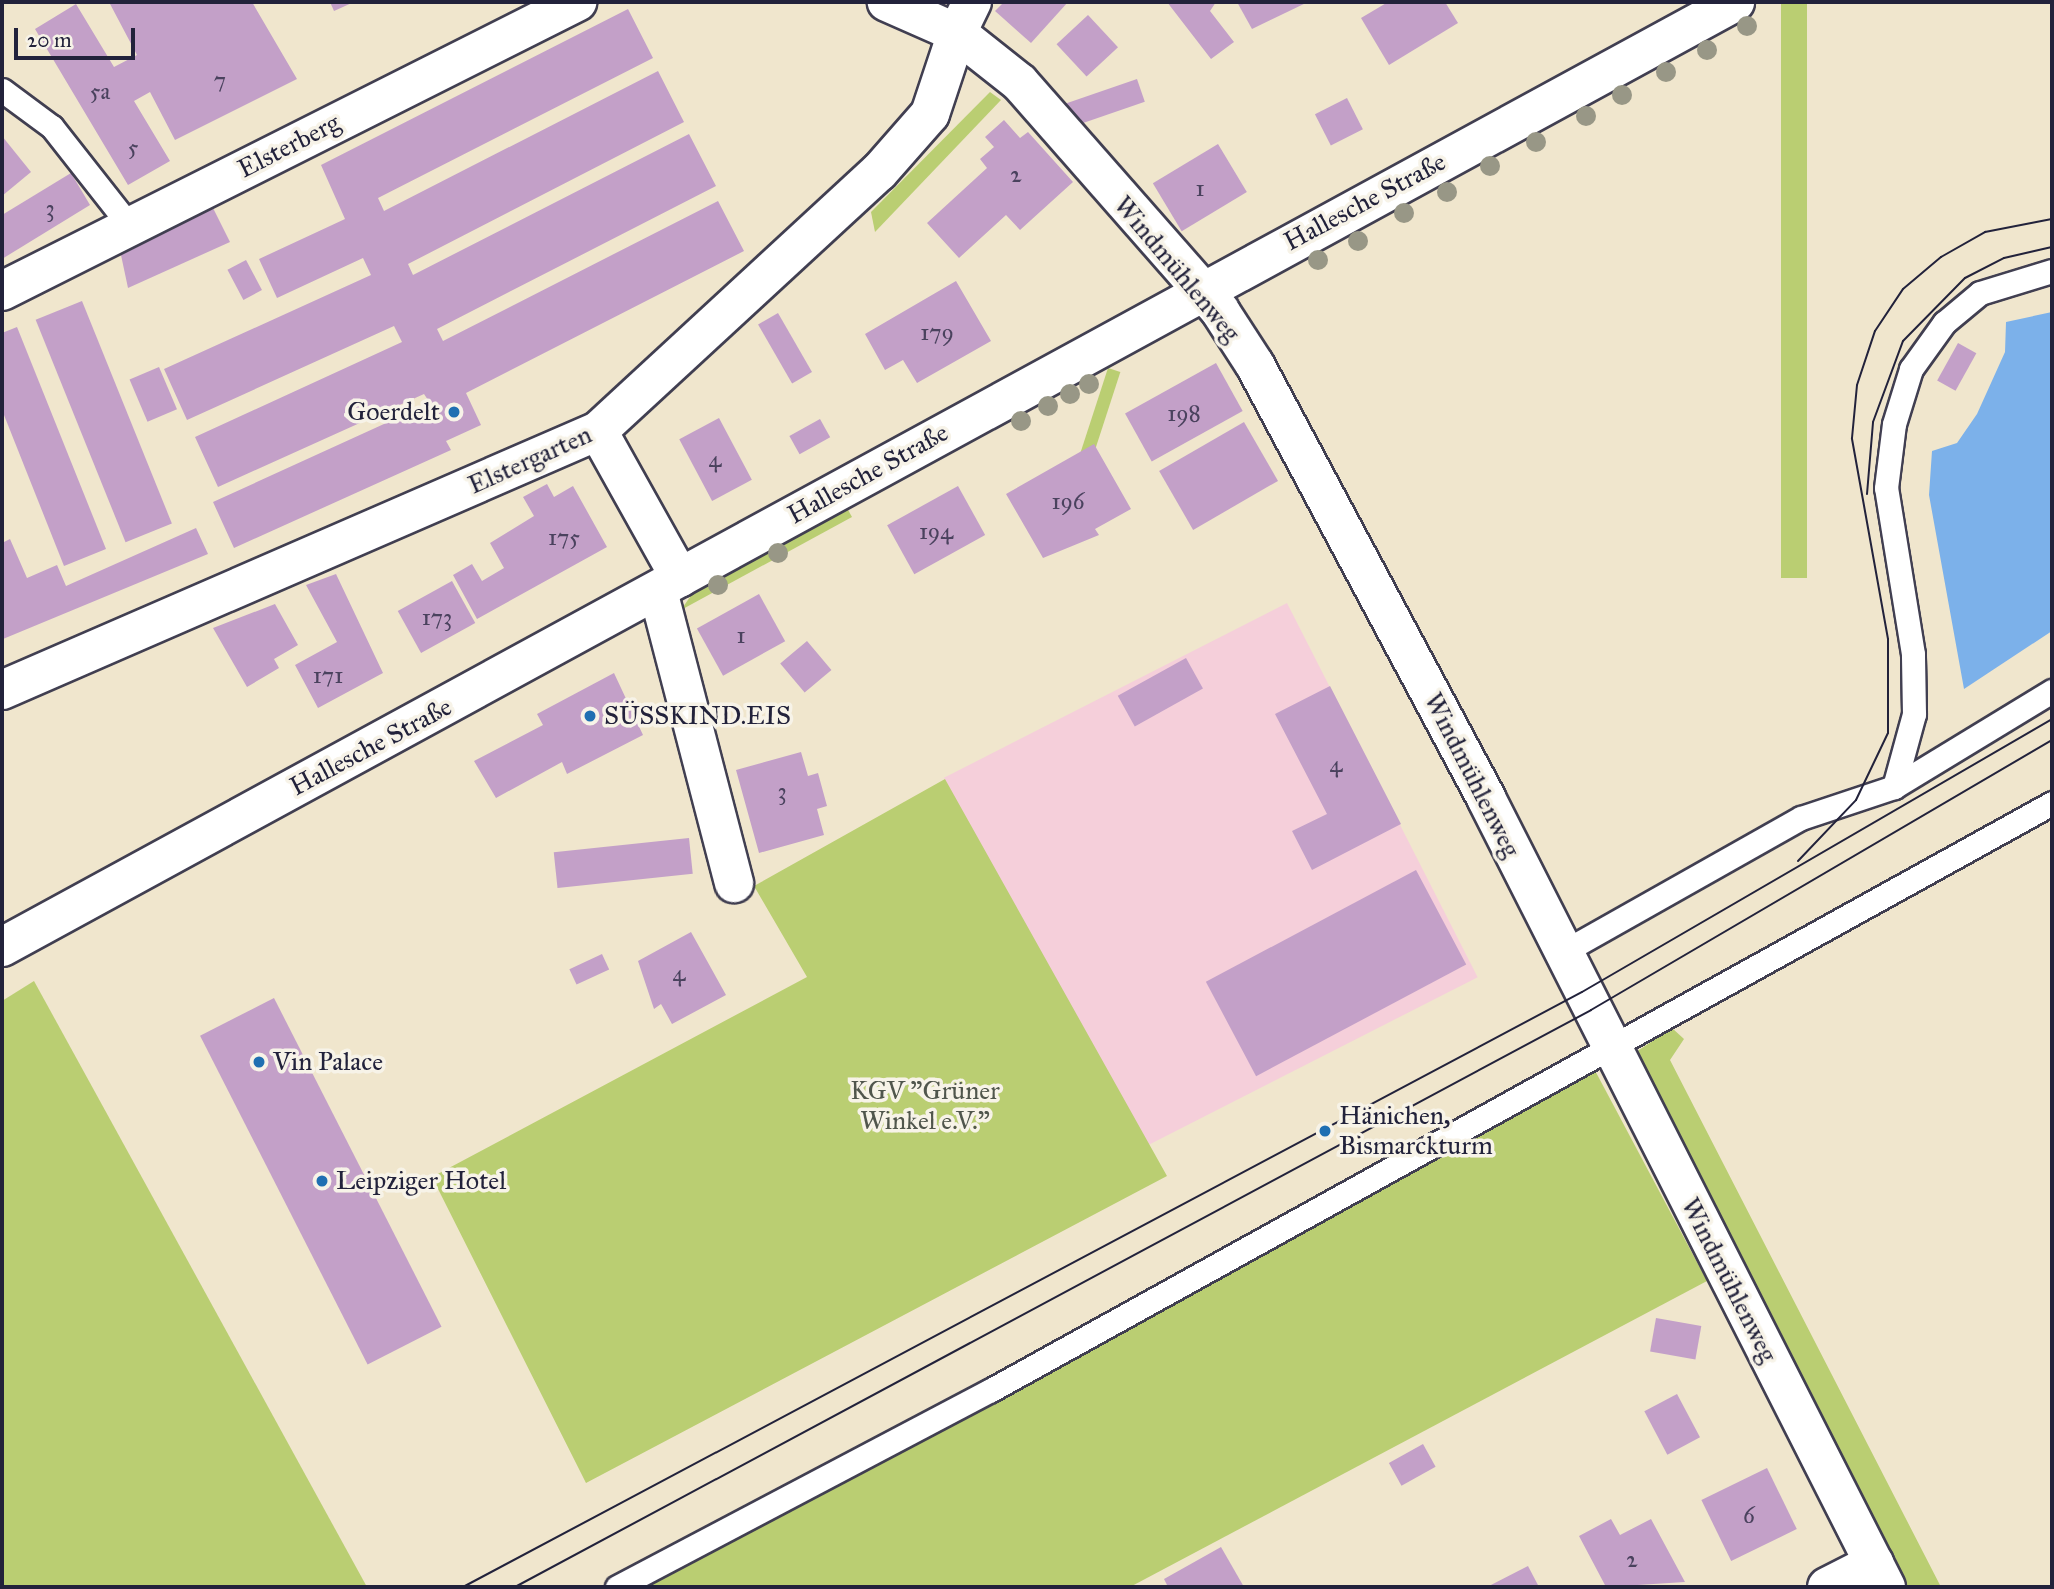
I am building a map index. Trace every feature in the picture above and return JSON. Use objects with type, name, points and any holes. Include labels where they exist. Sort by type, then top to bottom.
[{"type":"street","name":"Elsterberg","points":[[2,291],[577,2]]},
{"type":"street","points":[[887,2],[964,18]]},
{"type":"street","name":"Hallesche Straße","points":[[2,947],[669,585],[1198,292],[1735,2]]},
{"type":"street","name":"Windmühlenweg","points":[[964,18],[1198,292],[1220,311],[1255,365],[1563,952],[1880,1575]]},
{"type":"street","name":"Elstergarten","points":[[2,690],[598,431],[879,172],[930,114],[964,18]]},
{"type":"street","points":[[598,431],[669,585],[734,883]]},
{"type":"street","points":[[1827,1587],[1880,1575]]},
{"type":"lane","points":[[2,90],[52,127],[130,226]]},
{"type":"lane","points":[[1894,787],[1914,714],[1913,654],[1886,488],[1894,424],[1911,369],[1944,323],[1980,293],[2052,271]]},
{"type":"lane","points":[[1563,952],[1801,818],[1894,787],[2052,691]]},
{"type":"lane","points":[[617,1587],[991,1390],[1608,1044],[1667,1019],[2052,803]]},
{"type":"shaded area","points":[[1287,603],[1478,977],[1135,1152],[944,778]]},
{"type":"green space","points":[[1781,2],[1807,2],[1807,578],[1781,578]]},
{"type":"green space","points":[[990,92],[1001,100],[875,232],[871,212]]},
{"type":"green space","points":[[1108,368],[1120,372],[1076,507],[1064,503]]},
{"type":"green space","points":[[847,508],[852,517],[681,610],[692,594]]},
{"type":"green space","name":"KGV \"Grüner Winkel e.V.\"","points":[[945,779],[1167,1176],[586,1483],[432,1177],[807,977],[754,886]]},
{"type":"green space","points":[[34,981],[367,1587],[2,1587],[2,1001]]},
{"type":"green space","points":[[1672,1028],[1684,1039],[1670,1060],[1941,1587],[1908,1587],[1630,1056]]},
{"type":"green space","points":[[1591,1063],[1707,1281],[1130,1587],[633,1587]]},
{"type":"water","points":[[2052,312],[2052,631],[1964,689],[1929,495],[1932,451],[1957,443],[1977,414],[2005,352],[2006,322]]},
{"type":"building","points":[[109,2],[252,2],[297,79],[175,140],[150,92],[134,101],[170,161],[128,185],[35,29],[76,4],[114,67],[137,55]]},
{"type":"building","points":[[330,2],[354,2],[334,11]]},
{"type":"building","points":[[1004,2],[1068,2],[1031,43],[995,11]]},
{"type":"building","points":[[1167,2],[1216,2],[1210,11],[1234,42],[1211,59]]},
{"type":"building","points":[[1237,2],[1308,2],[1252,29]]},
{"type":"building","points":[[1388,2],[1445,2],[1458,23],[1389,65],[1361,18]]},
{"type":"building","points":[[628,9],[653,58],[378,198],[384,211],[658,71],[684,122],[408,264],[413,275],[689,134],[716,186],[437,329],[443,341],[718,201],[744,251],[466,393],[481,425],[446,441],[451,450],[234,548],[213,502],[430,403],[424,394],[218,487],[195,437],[402,342],[394,326],[187,420],[164,369],[371,275],[363,258],[277,298],[259,259],[345,219],[321,165]]},
{"type":"building","points":[[1088,15],[1118,47],[1087,77],[1057,44]]},
{"type":"building","points":[[1137,79],[1145,102],[1073,126],[1065,104]]},
{"type":"building","points":[[1347,98],[1363,129],[1331,146],[1315,114]]},
{"type":"building","points":[[1004,120],[1020,138],[1028,132],[1073,182],[1020,230],[1006,215],[959,258],[927,223],[987,168],[980,159],[994,147],[985,137]]},
{"type":"building","points":[[2,136],[31,172],[2,196]]},
{"type":"building","points":[[1218,144],[1247,192],[1182,231],[1153,183]]},
{"type":"building","points":[[71,173],[90,205],[2,259],[2,215]]},
{"type":"building","points":[[213,208],[230,242],[128,288],[121,255]]},
{"type":"building","points":[[246,260],[262,290],[243,300],[227,270]]},
{"type":"building","points":[[956,281],[991,341],[917,383],[903,360],[885,370],[865,334]]},
{"type":"building","points":[[82,301],[172,524],[126,542],[36,320]]},
{"type":"building","points":[[778,313],[812,372],[792,383],[758,324]]},
{"type":"building","points":[[17,327],[106,549],[64,566],[2,410],[2,333]]},
{"type":"building","points":[[1958,343],[1976,353],[1956,391],[1937,381]]},
{"type":"building","points":[[1216,363],[1243,411],[1152,462],[1125,413]]},
{"type":"building","points":[[159,367],[177,409],[148,422],[130,380]]},
{"type":"building","points":[[719,418],[752,480],[712,501],[679,439]]},
{"type":"building","points":[[820,419],[830,437],[800,454],[789,436]]},
{"type":"building","points":[[1244,422],[1278,481],[1193,530],[1159,471]]},
{"type":"building","points":[[1094,444],[1131,509],[1095,529],[1099,535],[1043,558],[1006,494]]},
{"type":"building","points":[[547,484],[554,497],[573,486],[607,547],[477,619],[453,575],[472,564],[482,581],[504,568],[490,543],[534,516],[523,497]]},
{"type":"building","points":[[958,486],[985,535],[914,574],[887,525]]},
{"type":"building","points":[[196,528],[208,554],[3,639],[2,543],[10,539],[27,578],[57,565],[66,586]]},
{"type":"building","points":[[336,574],[383,673],[318,708],[295,665],[337,642],[306,585]]},
{"type":"building","points":[[452,581],[475,623],[421,653],[398,611]]},
{"type":"building","points":[[759,594],[785,641],[723,676],[697,628]]},
{"type":"building","points":[[275,604],[298,645],[274,659],[279,668],[247,687],[213,628]]},
{"type":"building","points":[[807,641],[831,670],[805,693],[780,663]]},
{"type":"building","points":[[1186,658],[1203,689],[1135,726],[1118,696]]},
{"type":"building","points":[[614,673],[643,735],[567,774],[562,762],[496,798],[474,761],[543,725],[537,714]]},
{"type":"building","points":[[1330,686],[1401,824],[1312,870],[1292,831],[1327,814],[1275,714]]},
{"type":"building","points":[[801,752],[808,776],[818,773],[827,806],[817,809],[824,835],[759,853],[736,770]]},
{"type":"building","points":[[689,838],[693,874],[558,888],[554,852]]},
{"type":"building","points":[[1416,870],[1466,964],[1256,1076],[1206,982]]},
{"type":"building","points":[[691,932],[726,995],[672,1024],[661,1004],[654,1009],[638,961]]},
{"type":"building","points":[[602,954],[609,969],[577,985],[569,969]]},
{"type":"building","name":"Leipziger Hotel","points":[[274,998],[442,1327],[368,1364],[200,1036]]},
{"type":"building","points":[[1656,1318],[1701,1326],[1695,1359],[1650,1351]]},
{"type":"building","points":[[1677,1394],[1700,1437],[1667,1455],[1644,1411]]},
{"type":"building","points":[[1423,1444],[1436,1467],[1401,1486],[1389,1463]]},
{"type":"building","points":[[1767,1468],[1797,1529],[1731,1561],[1701,1500]]},
{"type":"building","points":[[1611,1519],[1620,1535],[1651,1519],[1685,1582],[1606,1587],[1579,1536]]},
{"type":"building","points":[[1221,1547],[1244,1587],[1168,1587],[1164,1579]]},
{"type":"building","points":[[1528,1566],[1539,1587],[1487,1587]]},
{"type":"tram line","points":[[1798,861],[1856,800],[1888,733],[1888,639],[1852,438],[1857,385],[1875,331],[1903,289],[1941,257],[1985,232],[2052,219]]},
{"type":"tram line","points":[[1867,494],[1873,422],[1903,341],[1965,278],[2004,258],[2052,247]]},
{"type":"tram line","points":[[463,1587],[1582,992],[2052,719]]},
{"type":"tram line","points":[[515,1587],[1591,1010],[2052,740]]},
{"type":"place","name":"Goerdelt","points":[[454,412]]},
{"type":"place","name":"SÜSSKIND.EIS","points":[[590,716]]},
{"type":"place","name":"Vin Palace","points":[[259,1062]]},
{"type":"place","name":"Hänichen, Bismarckturm","points":[[1325,1131]]},
{"type":"place","name":"Leipziger Hotel","points":[[322,1181]]}]
